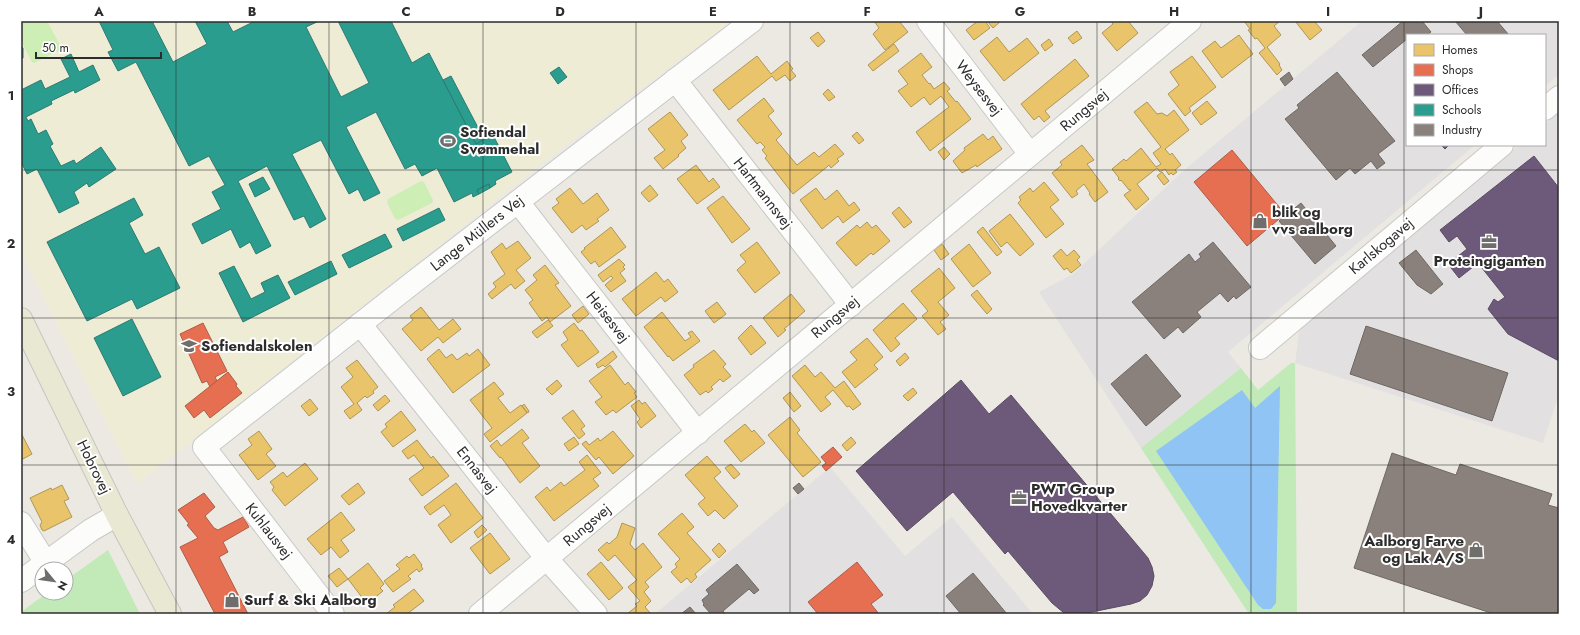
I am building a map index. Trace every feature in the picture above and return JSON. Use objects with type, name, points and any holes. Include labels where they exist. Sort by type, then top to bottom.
[{"type":"main road","name":"Hobrovej","points":[[21,319],[117,515],[170,614]]},
{"type":"street","name":"Lange Müllers Vej","points":[[204,447],[360,324],[752,21]]},
{"type":"street","name":"Weysesvej","points":[[928,21],[1030,154]]},
{"type":"street","name":"Rungsvej","points":[[480,614],[1190,21]]},
{"type":"street","name":"Hartmannsvej","points":[[676,80],[851,305]]},
{"type":"street","points":[[1546,107],[1559,97]]},
{"type":"street","name":"Karlskogavej","points":[[1260,348],[1501,146]]},
{"type":"street","name":"Heisesvej","points":[[518,202],[698,433]]},
{"type":"street","name":"Ennasvej","points":[[360,324],[547,559],[596,614]]},
{"type":"street","name":"Kuhlausvej","points":[[204,447],[333,614]]},
{"type":"street","points":[[49,561],[91,530],[117,515]]},
{"type":"street","points":[[21,522],[45,561]]},
{"type":"street","points":[[21,581],[34,572]]},
{"type":"shaded area","name":"Sofiendalskolen","points":[[21,21],[731,21],[550,157],[137,484],[21,252]]},
{"type":"shaded area","points":[[1362,21],[1559,21],[1559,75],[1546,85],[1546,34],[1406,34],[1406,146],[1474,146],[1228,352],[1241,368],[1141,448],[1039,292],[1073,274],[1181,173]]},
{"type":"shaded area","points":[[1559,112],[1559,394],[1543,443],[1295,363],[1301,328],[1518,146],[1546,146],[1546,123]]},
{"type":"shaded area","points":[[830,467],[905,556],[952,517],[1033,614],[655,614]]},
{"type":"green space","points":[[21,21],[47,21],[61,47],[60,50],[34,63],[32,62],[21,41]]},
{"type":"green space","points":[[421,181],[424,182],[433,200],[432,203],[398,220],[395,219],[387,202],[388,199]]},
{"type":"green space","points":[[1291,363],[1295,363],[1297,614],[1249,614],[1141,448],[1241,368],[1258,390]]},
{"type":"green space","points":[[108,550],[140,614],[21,614],[21,612],[36,601],[74,601],[74,574]]},
{"type":"water","points":[[1280,386],[1276,603],[1271,609],[1263,609],[1258,605],[1156,451],[1242,390],[1255,408]]},
{"type":"building: Homes","points":[[874,21],[899,21],[908,32],[885,50],[873,34],[879,28]]},
{"type":"building: Homes","points":[[978,21],[985,21],[990,28],[974,40],[966,30]]},
{"type":"building: Homes","points":[[987,21],[1001,21],[993,28]]},
{"type":"building: Homes","points":[[1111,21],[1128,21],[1138,33],[1117,51],[1102,33],[1113,24]]},
{"type":"building: Homes","points":[[1244,21],[1280,21],[1274,26],[1281,35],[1267,47],[1280,64],[1279,65],[1282,70],[1277,75],[1259,53],[1265,48],[1248,30],[1250,29]]},
{"type":"building: Homes","points":[[1295,21],[1314,21],[1322,30],[1310,40]]},
{"type":"building: Homes","points":[[1077,31],[1082,38],[1073,44],[1068,38]]},
{"type":"building: Homes","points":[[818,32],[825,41],[818,47],[810,38]]},
{"type":"building: Homes","points":[[1239,35],[1253,54],[1222,78],[1202,51],[1215,41],[1221,48]]},
{"type":"building: Homes","points":[[997,37],[1009,52],[1027,38],[1039,53],[1004,81],[980,51]]},
{"type":"building: Homes","points":[[1049,39],[1053,45],[1045,51],[1041,45]]},
{"type":"building: Homes","points":[[894,44],[899,51],[873,71],[868,65]]},
{"type":"building: Homes","points":[[921,53],[932,67],[922,75],[934,89],[944,82],[950,89],[947,91],[971,119],[930,151],[916,132],[949,107],[941,96],[930,105],[924,97],[911,107],[898,91],[908,84],[898,71]]},
{"type":"building: Homes","points":[[757,56],[771,74],[787,61],[793,69],[791,70],[796,76],[790,81],[785,75],[776,81],[772,76],[729,110],[713,90]]},
{"type":"building: Homes","points":[[1192,56],[1216,87],[1189,108],[1191,111],[1185,116],[1168,94],[1179,85],[1170,72]]},
{"type":"building: Homes","points":[[1075,59],[1089,76],[1045,111],[1050,117],[1044,122],[1039,116],[1034,120],[1021,104]]},
{"type":"building: Homes","points":[[828,89],[835,97],[829,101],[823,94]]},
{"type":"building: Homes","points":[[764,98],[774,111],[768,116],[782,134],[776,140],[797,165],[814,152],[819,157],[835,144],[844,154],[837,159],[839,161],[831,168],[829,165],[793,194],[765,158],[767,156],[762,150],[765,147],[760,142],[757,144],[737,120]]},
{"type":"building: Homes","points":[[1207,101],[1217,113],[1201,125],[1192,113]]},
{"type":"building: Homes","points":[[1147,102],[1157,114],[1162,113],[1167,116],[1174,110],[1189,130],[1165,149],[1170,155],[1172,153],[1181,165],[1175,170],[1177,172],[1173,175],[1171,173],[1169,175],[1165,169],[1160,172],[1157,168],[1137,184],[1149,199],[1136,210],[1124,195],[1131,190],[1129,190],[1121,180],[1120,181],[1118,179],[1119,178],[1112,169],[1124,159],[1126,161],[1141,148],[1156,167],[1161,164],[1153,153],[1161,147],[1134,112]]},
{"type":"building: Homes","points":[[670,112],[688,135],[681,141],[686,148],[663,169],[654,158],[665,150],[648,129]]},
{"type":"building: Homes","points":[[857,132],[864,140],[859,144],[852,136]]},
{"type":"building: Homes","points":[[983,134],[988,140],[993,136],[1002,149],[977,167],[976,165],[962,173],[953,161],[965,150],[964,148]]},
{"type":"building: Homes","points":[[1082,145],[1094,160],[1087,164],[1108,192],[1095,202],[1084,184],[1076,191],[1078,194],[1072,198],[1052,173],[1062,165],[1060,162]]},
{"type":"building: Homes","points":[[944,147],[950,154],[944,160],[938,152]]},
{"type":"building: Homes","points":[[696,165],[709,182],[713,178],[720,187],[697,204],[677,179]]},
{"type":"building: Homes","points":[[1162,172],[1169,181],[1164,185],[1157,176]]},
{"type":"building: Homes","points":[[1044,182],[1059,200],[1050,207],[1064,224],[1046,238],[1018,203],[1021,200],[1019,197],[1030,188],[1033,192]]},
{"type":"building: Homes","points":[[650,185],[658,195],[649,202],[641,193]]},
{"type":"building: Homes","points":[[570,188],[583,204],[597,193],[609,210],[597,219],[599,221],[586,230],[582,225],[572,233],[552,208],[559,203],[556,199]]},
{"type":"building: Homes","points":[[816,188],[825,200],[837,190],[849,206],[854,202],[860,210],[843,223],[838,216],[822,229],[800,200]]},
{"type":"building: Homes","points":[[723,196],[750,229],[732,243],[707,208]]},
{"type":"building: Homes","points":[[899,207],[912,222],[904,228],[892,213]]},
{"type":"building: Homes","points":[[1010,214],[1034,244],[1020,256],[1007,242],[1001,247],[989,231]]},
{"type":"building: Homes","points":[[867,222],[872,228],[876,225],[890,241],[873,255],[871,253],[856,266],[836,243],[857,225],[860,228]]},
{"type":"building: Homes","points":[[611,227],[626,247],[599,267],[595,261],[591,264],[581,252]]},
{"type":"building: Homes","points":[[983,227],[1002,252],[997,256],[977,232]]},
{"type":"building: Homes","points":[[518,241],[531,258],[516,270],[525,281],[515,289],[511,284],[492,299],[488,294],[496,287],[493,283],[505,274],[491,252],[502,243],[506,249]]},
{"type":"building: Homes","points":[[757,242],[780,273],[755,293],[737,270],[746,262],[740,255]]},
{"type":"building: Homes","points":[[942,244],[949,254],[941,260],[934,250]]},
{"type":"building: Homes","points":[[969,244],[991,273],[973,287],[951,259]]},
{"type":"building: Homes","points":[[1061,249],[1067,256],[1074,250],[1080,257],[1077,260],[1081,265],[1071,273],[1067,268],[1064,270],[1053,256]]},
{"type":"building: Homes","points":[[619,259],[625,265],[623,267],[625,269],[620,273],[626,281],[611,292],[605,285],[613,278],[611,276],[603,282],[598,275]]},
{"type":"building: Homes","points":[[545,265],[559,283],[555,285],[571,306],[550,322],[547,317],[542,321],[529,303],[533,300],[525,290],[537,280],[533,275]]},
{"type":"building: Homes","points":[[939,268],[955,288],[938,302],[949,315],[940,322],[946,329],[938,335],[922,316],[928,311],[911,291]]},
{"type":"building: Homes","points":[[656,272],[664,282],[668,279],[678,292],[665,302],[661,297],[636,316],[622,299]]},
{"type":"building: Homes","points":[[977,290],[992,309],[987,314],[971,295]]},
{"type":"building: Homes","points":[[791,294],[805,311],[784,329],[786,330],[778,337],[763,318]]},
{"type":"building: Homes","points":[[717,302],[726,314],[714,323],[705,311]]},
{"type":"building: Homes","points":[[903,303],[917,319],[895,338],[900,344],[891,352],[873,330]]},
{"type":"building: Homes","points":[[583,306],[589,314],[578,323],[572,315]]},
{"type":"building: Homes","points":[[421,307],[439,330],[453,319],[461,329],[443,343],[438,337],[421,351],[402,329],[413,320],[410,316]]},
{"type":"building: Homes","points":[[662,312],[685,341],[691,337],[688,333],[692,331],[700,341],[673,361],[669,356],[668,357],[644,327]]},
{"type":"building: Homes","points":[[548,320],[553,326],[537,338],[532,332]]},
{"type":"building: Homes","points":[[574,323],[580,331],[582,330],[599,352],[578,367],[561,345],[568,340],[563,332]]},
{"type":"building: Homes","points":[[751,325],[766,343],[751,355],[738,338]]},
{"type":"building: Homes","points":[[867,338],[883,357],[874,365],[878,369],[855,388],[842,372],[857,360],[850,352]]},
{"type":"building: Homes","points":[[439,349],[446,358],[452,354],[457,360],[467,353],[469,356],[478,349],[490,365],[453,393],[427,359]]},
{"type":"building: Homes","points":[[714,350],[726,364],[723,367],[731,376],[723,382],[720,379],[711,387],[713,389],[708,393],[706,391],[700,395],[684,375],[694,367],[693,365]]},
{"type":"building: Homes","points":[[613,351],[617,357],[605,367],[603,365],[598,368],[596,364]]},
{"type":"building: Homes","points":[[905,353],[909,358],[900,366],[896,361]]},
{"type":"building: Homes","points":[[357,360],[378,387],[373,391],[374,393],[367,398],[365,396],[357,403],[362,410],[350,419],[344,411],[354,404],[341,387],[353,377],[346,368]]},
{"type":"building: Homes","points":[[610,365],[625,385],[628,382],[636,392],[634,393],[637,397],[616,413],[613,410],[606,415],[595,402],[602,397],[589,381]]},
{"type":"building: Homes","points":[[805,365],[815,377],[821,372],[835,388],[844,381],[861,404],[853,410],[849,406],[847,407],[833,390],[825,397],[831,404],[821,412],[792,376]]},
{"type":"building: Homes","points":[[557,380],[562,386],[552,395],[546,389]]},
{"type":"building: Homes","points":[[494,382],[504,394],[498,398],[510,413],[521,405],[527,413],[490,442],[484,434],[492,428],[470,400]]},
{"type":"building: Homes","points":[[913,388],[917,393],[908,401],[903,396]]},
{"type":"building: Homes","points":[[790,392],[801,406],[794,412],[783,398]]},
{"type":"building: Homes","points":[[385,395],[390,401],[378,411],[373,405]]},
{"type":"building: Homes","points":[[310,399],[318,409],[309,416],[301,406]]},
{"type":"building: Homes","points":[[639,400],[642,404],[645,402],[656,416],[641,428],[637,422],[640,419],[631,406]]},
{"type":"building: Homes","points":[[524,404],[529,411],[528,413],[522,406]]},
{"type":"building: Homes","points":[[573,410],[585,426],[581,429],[585,434],[579,439],[562,418]]},
{"type":"building: Homes","points":[[401,411],[416,430],[393,447],[381,432],[387,427],[385,424]]},
{"type":"building: Homes","points":[[790,417],[800,430],[797,433],[821,462],[803,477],[768,435]]},
{"type":"building: Homes","points":[[745,424],[752,432],[754,430],[765,443],[741,462],[724,441]]},
{"type":"building: Homes","points":[[522,429],[529,438],[522,443],[540,466],[520,483],[501,457],[500,458],[490,446],[497,440],[501,446]]},
{"type":"building: Homes","points":[[259,431],[272,449],[266,454],[276,466],[258,480],[239,455],[252,445],[248,439]]},
{"type":"building: Homes","points":[[613,431],[634,456],[613,474],[599,457],[596,460],[582,444],[586,441],[589,445],[598,438],[600,441]]},
{"type":"building: Homes","points":[[21,433],[32,454],[21,460]]},
{"type":"building: Homes","points":[[574,437],[579,444],[569,451],[564,444]]},
{"type":"building: Homes","points":[[851,437],[856,443],[847,451],[842,445]]},
{"type":"building: Homes","points":[[417,440],[431,458],[433,456],[449,476],[422,496],[409,479],[424,468],[414,455],[408,459],[402,451]]},
{"type":"building: Homes","points":[[587,455],[601,473],[593,479],[599,486],[554,521],[535,497],[547,487],[550,491],[561,482],[564,486],[585,470],[579,462]]},
{"type":"building: Homes","points":[[707,456],[721,472],[714,478],[738,506],[724,519],[715,510],[708,516],[698,504],[705,498],[685,475]]},
{"type":"building: Homes","points":[[305,463],[318,479],[285,506],[272,490],[274,487],[270,482],[283,472],[287,477]]},
{"type":"building: Homes","points":[[731,464],[740,474],[734,479],[725,468]]},
{"type":"building: Homes","points":[[358,483],[365,493],[349,505],[341,496]]},
{"type":"building: Homes","points":[[456,483],[483,518],[451,543],[438,525],[451,515],[444,505],[430,515],[424,507]]},
{"type":"building: Homes","points":[[62,485],[69,499],[64,501],[72,517],[44,531],[40,525],[42,522],[30,498],[51,488],[52,490]]},
{"type":"building: Homes","points":[[341,512],[355,530],[341,540],[349,551],[340,558],[331,547],[321,555],[307,539]]},
{"type":"building: Homes","points":[[682,513],[694,527],[687,533],[711,560],[695,574],[697,577],[691,583],[687,578],[681,583],[671,572],[677,567],[675,564],[680,559],[658,534]]},
{"type":"building: Homes","points":[[622,523],[635,528],[630,544],[635,550],[643,543],[662,567],[645,582],[649,587],[644,592],[651,601],[645,607],[651,614],[627,614],[637,606],[635,604],[640,601],[628,587],[637,580],[615,555],[608,561],[598,550],[607,542],[609,544],[617,537]]},
{"type":"building: Homes","points":[[482,525],[487,530],[478,538],[474,532]]},
{"type":"building: Homes","points":[[490,533],[510,559],[490,574],[470,548]]},
{"type":"building: Homes","points":[[719,543],[726,551],[719,558],[712,550]]},
{"type":"building: Homes","points":[[414,554],[422,565],[421,566],[423,569],[419,572],[417,569],[408,576],[411,579],[393,592],[384,581],[400,569],[396,565],[407,556],[409,558]]},
{"type":"building: Homes","points":[[601,562],[623,588],[609,600],[587,574]]},
{"type":"building: Homes","points":[[368,563],[384,584],[380,588],[383,591],[367,604],[348,579]]},
{"type":"building: Homes","points":[[339,568],[348,579],[337,587],[328,576]]},
{"type":"building: Homes","points":[[414,589],[424,601],[407,614],[386,614],[395,607],[393,605]]},
{"type":"building: Shops","points":[[1232,150],[1285,214],[1247,246],[1194,182]]},
{"type":"building: Shops","points":[[203,323],[227,371],[215,377],[217,381],[210,387],[207,381],[202,383],[180,334]]},
{"type":"building: Shops","points":[[228,372],[242,393],[210,418],[204,410],[194,418],[185,406]]},
{"type":"building: Shops","points":[[833,447],[842,457],[826,471],[822,466],[826,463],[821,457]]},
{"type":"building: Shops","points":[[204,493],[215,507],[205,516],[214,528],[218,530],[243,517],[249,527],[223,542],[228,552],[219,557],[248,614],[215,614],[180,547],[198,538],[187,525],[189,524],[178,510]]},
{"type":"building: Shops","points":[[857,562],[883,595],[871,604],[879,614],[818,614],[808,602]]},
{"type":"building: Offices","points":[[1534,156],[1559,188],[1559,361],[1508,334],[1488,309],[1494,299],[1498,302],[1505,297],[1478,263],[1459,278],[1448,264],[1467,249],[1457,236],[1449,242],[1440,230]]},
{"type":"building: Offices","points":[[961,380],[989,414],[1011,395],[1148,558],[1154,576],[1152,586],[1147,595],[1140,601],[1082,614],[1064,613],[1052,603],[1008,551],[1005,554],[953,492],[907,531],[856,471]]},
{"type":"building: Schools","points":[[99,21],[152,21],[173,62],[207,44],[195,21],[227,21],[233,32],[255,21],[319,21],[306,27],[341,97],[369,83],[338,21],[391,21],[412,63],[429,53],[476,144],[493,135],[512,172],[495,181],[496,184],[490,188],[489,184],[477,190],[479,194],[473,197],[472,193],[454,202],[437,168],[422,176],[415,164],[405,169],[376,112],[346,127],[380,193],[364,201],[358,189],[349,194],[321,140],[292,154],[326,219],[310,228],[304,216],[294,220],[267,166],[238,181],[271,246],[256,254],[250,242],[240,248],[231,229],[202,244],[192,224],[221,209],[212,192],[225,185],[209,156],[189,166],[136,62],[118,71],[108,52],[113,50]]},
{"type":"building: Schools","points":[[21,46],[23,48],[23,58],[21,59]]},
{"type":"building: Schools","points":[[71,54],[79,72],[93,65],[100,80],[75,93],[74,90],[51,101],[52,104],[26,117],[28,121],[31,119],[38,134],[46,130],[53,144],[50,146],[61,166],[74,160],[76,164],[101,147],[116,169],[89,187],[87,183],[74,192],[79,203],[59,213],[37,169],[27,174],[21,162],[21,90],[41,80],[45,89],[70,77],[61,59]]},
{"type":"building: Schools","points":[[559,67],[567,77],[558,84],[550,73]]},
{"type":"building: Schools","points":[[451,76],[484,139],[476,144],[443,80]]},
{"type":"building: Schools","points":[[263,177],[270,189],[255,197],[249,184]]},
{"type":"building: Schools","points":[[489,184],[490,188],[479,194],[477,190]]},
{"type":"building: Schools","points":[[134,198],[143,215],[129,223],[145,254],[159,247],[180,288],[137,309],[132,299],[87,321],[47,242]]},
{"type":"building: Schools","points":[[439,208],[445,220],[403,241],[397,229]]},
{"type":"building: Schools","points":[[385,234],[392,247],[349,268],[342,255]]},
{"type":"building: Schools","points":[[331,261],[337,274],[295,295],[288,282]]},
{"type":"building: Schools","points":[[234,266],[251,299],[265,292],[261,283],[278,275],[290,298],[243,322],[219,273]]},
{"type":"building: Schools","points":[[132,319],[161,377],[123,396],[94,338]]},
{"type":"building: Industry","points":[[1403,21],[1422,21],[1431,32],[1428,34],[1406,34],[1406,40],[1373,67],[1362,55]]},
{"type":"building: Industry","points":[[1455,21],[1497,21],[1508,34],[1466,34]]},
{"type":"building: Industry","points":[[1289,72],[1293,79],[1285,86],[1280,79]]},
{"type":"building: Industry","points":[[1337,72],[1395,141],[1378,154],[1385,163],[1377,169],[1371,161],[1355,174],[1350,168],[1336,180],[1285,119],[1299,108],[1297,105]]},
{"type":"building: Industry","points":[[1301,203],[1336,246],[1315,264],[1279,221]]},
{"type":"building: Industry","points":[[1213,242],[1251,287],[1236,299],[1234,296],[1228,302],[1220,293],[1197,312],[1201,317],[1183,333],[1178,327],[1164,339],[1132,302],[1189,254],[1195,262],[1201,257],[1199,254]]},
{"type":"building: Industry","points":[[1416,250],[1443,284],[1431,294],[1417,285],[1399,263]]},
{"type":"building: Industry","points":[[1366,326],[1508,373],[1492,421],[1350,374]]},
{"type":"building: Industry","points":[[1146,354],[1181,396],[1146,426],[1111,384]]},
{"type":"building: Industry","points":[[1392,453],[1456,475],[1460,464],[1552,494],[1548,505],[1559,508],[1559,614],[1494,614],[1354,568]]},
{"type":"building: Industry","points":[[799,483],[804,489],[798,494],[793,488]]},
{"type":"building: Industry","points":[[737,564],[759,590],[754,594],[749,589],[723,611],[725,614],[711,614],[703,605],[702,600],[709,594],[706,590]]},
{"type":"building: Industry","points":[[973,573],[1007,614],[961,614],[946,596]]},
{"type":"building: Industry","points":[[690,607],[696,614],[681,614]]},
{"type":"place","name":"Sofiendal Svømmehal","points":[[448,141]]},
{"type":"place","name":"blik og vvs aalborg","points":[[1260,221]]},
{"type":"place","name":"Proteingiganten","points":[[1489,242]]},
{"type":"place","name":"Sofiendalskolen","points":[[189,346]]},
{"type":"place","name":"PWT Group Hovedkvarter","points":[[1019,498]]},
{"type":"place","name":"Aalborg Farve og Lak A/S","points":[[1476,550]]},
{"type":"place","name":"Surf & Ski Aalborg","points":[[232,600]]}]
